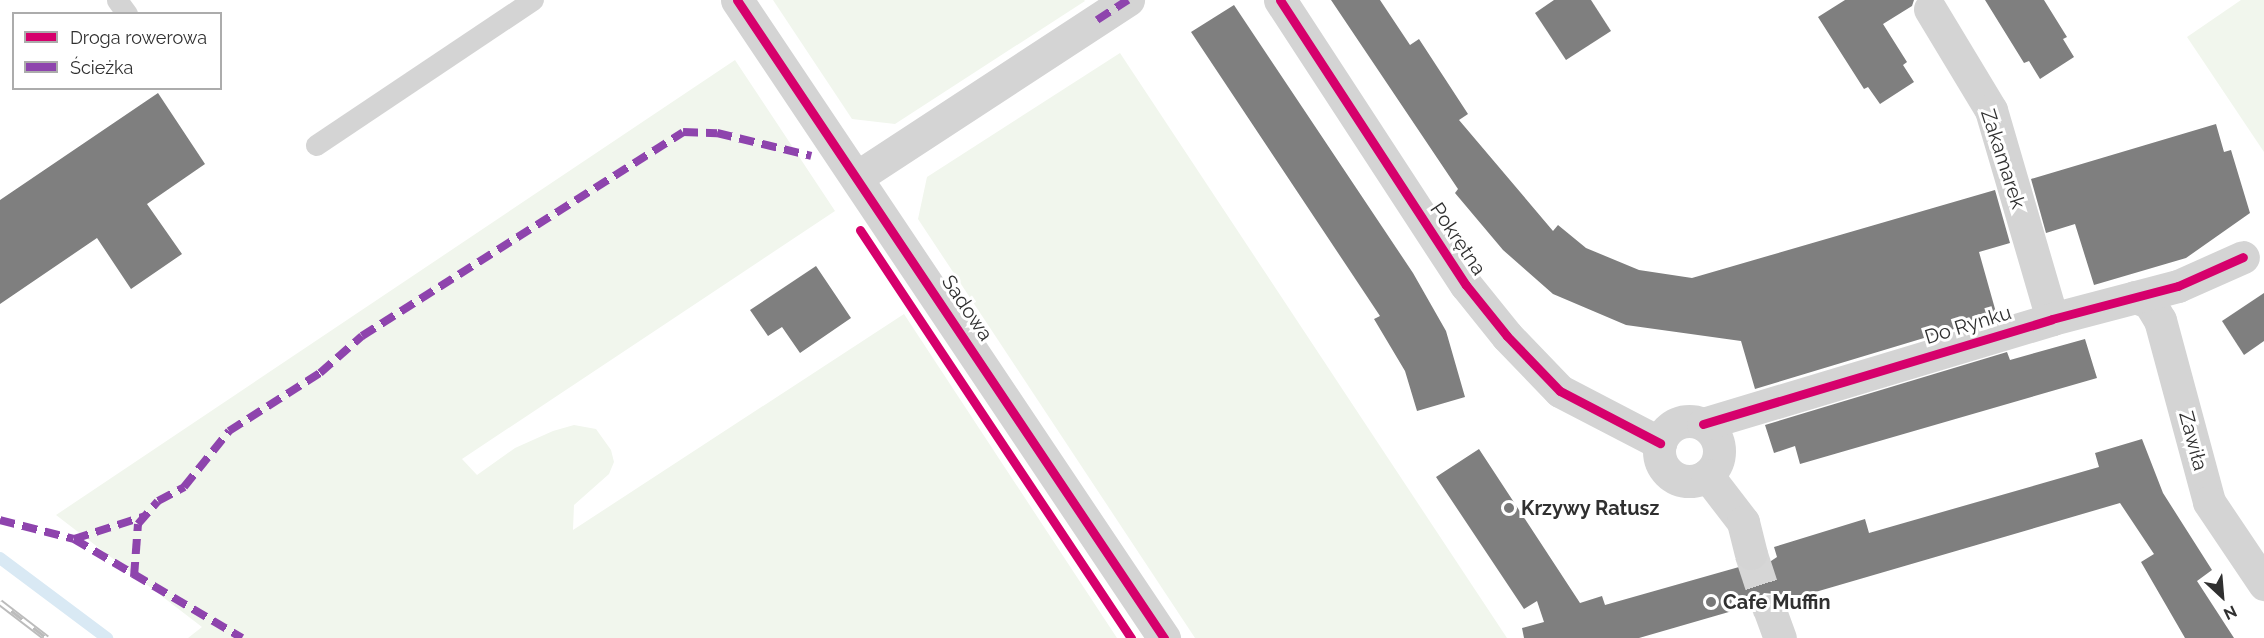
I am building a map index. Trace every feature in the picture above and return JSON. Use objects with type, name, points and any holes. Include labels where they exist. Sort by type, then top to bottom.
[{"type":"street","name":"Sadowa","points":[[737,0],[1164,638]]},
{"type":"street","points":[[857,177],[1128,0]]},
{"type":"street","name":"Pokrętna","points":[[1280,0],[1466,285],[1507,336],[1560,392],[1660,443]]},
{"type":"street","name":"Zakamarek","points":[[1930,9],[1990,110],[2052,319]]},
{"type":"street","name":"Do Rynku","points":[[1703,424],[2052,319],[2178,286],[2243,257]]},
{"type":"street","name":"Zawiła","points":[[2135,297],[2149,302],[2160,320],[2209,502],[2264,584]]},
{"type":"street","points":[[1680,422],[1703,424],[1718,441],[1719,454],[1707,475],[1680,480],[1667,472],[1659,458],[1660,443],[1667,430],[1680,422]]},
{"type":"street","points":[[1707,475],[1743,522],[1751,553]]},
{"type":"lane","points":[[316,145],[532,0]]},
{"type":"shaded area","points":[[773,0],[1085,1],[895,124],[852,119]]},
{"type":"shaded area","points":[[2241,0],[2264,0],[2264,152],[2187,37]]},
{"type":"shaded area","points":[[1120,53],[1507,638],[1195,638],[918,219],[927,177]]},
{"type":"shaded area","points":[[735,60],[835,211],[462,459],[477,475],[515,448],[553,431],[574,425],[596,429],[611,450],[614,462],[609,474],[574,505],[573,530],[904,314],[1117,638],[188,638],[202,627],[56,515]]},
{"type":"building","points":[[1331,0],[1380,0],[1410,45],[1419,39],[1468,114],[1459,120],[1553,231],[1558,225],[1586,248],[1639,270],[1692,278],[1995,190],[2010,243],[1979,252],[1997,316],[1755,389],[1741,341],[1626,325],[1553,294],[1503,250],[1455,193],[1458,189]]},
{"type":"building","points":[[1554,0],[1591,0],[1611,31],[1566,60],[1535,13]]},
{"type":"building","points":[[1845,0],[1914,0],[1912,6],[1883,24],[1907,62],[1903,65],[1914,82],[1880,104],[1868,87],[1864,89],[1818,17]]},
{"type":"building","points":[[1985,0],[2044,0],[2067,37],[2063,39],[2074,57],[2040,79],[2029,61],[2024,63]]},
{"type":"building","points":[[1234,5],[1413,273],[1446,331],[1465,397],[1417,411],[1405,371],[1374,319],[1380,316],[1191,32]]},
{"type":"building","points":[[158,93],[205,164],[147,204],[182,254],[131,289],[97,238],[0,304],[0,200]]},
{"type":"building","points":[[2216,124],[2224,152],[2231,150],[2250,213],[2186,258],[2094,285],[2075,224],[2046,233],[2031,179]]},
{"type":"building","points":[[816,266],[851,318],[800,353],[782,327],[768,336],[750,310]]},
{"type":"building","points":[[2264,293],[2264,341],[2244,355],[2222,321]]},
{"type":"building","points":[[2085,339],[2097,378],[1800,464],[1795,446],[1774,453],[1765,425],[2007,352],[2010,360]]},
{"type":"building","points":[[2142,439],[2163,493],[2212,570],[2197,581],[2234,638],[2185,638],[2141,562],[2154,554],[2120,503],[1788,600],[1787,595],[1764,593],[1753,605],[1639,638],[1524,638],[1522,628],[1544,622],[1537,601],[1524,609],[1436,477],[1479,449],[1580,603],[1602,596],[1605,605],[1739,567],[1756,571],[1777,557],[1774,547],[1865,519],[1869,533],[2099,467],[2095,453]]},
{"type":"waterway","points":[[0,558],[107,638]]},
{"type":"tunnel","points":[[1751,553],[1770,611]]},
{"type":"railway","points":[[0,602],[47,638]]},
{"type":"marked path","points":[[1097,20],[1128,0]]},
{"type":"marked path","points":[[134,577],[138,524],[158,501],[184,487],[229,431],[320,373],[362,336],[683,132],[717,133],[811,156]]},
{"type":"marked path","points":[[74,539],[145,516]]},
{"type":"marked path","points":[[0,520],[74,539],[242,638]]},
{"type":"cycle path","points":[[737,0],[1164,638]]},
{"type":"cycle path","points":[[1280,0],[1466,285],[1507,336],[1560,391],[1660,443]]},
{"type":"cycle path","points":[[860,230],[1131,638]]},
{"type":"cycle path","points":[[1703,424],[2052,319],[2178,286],[2243,257]]},
{"type":"place","name":"Krzywy Ratusz","points":[[1509,508]]},
{"type":"place","name":"Cafe Muffin","points":[[1711,602]]}]
